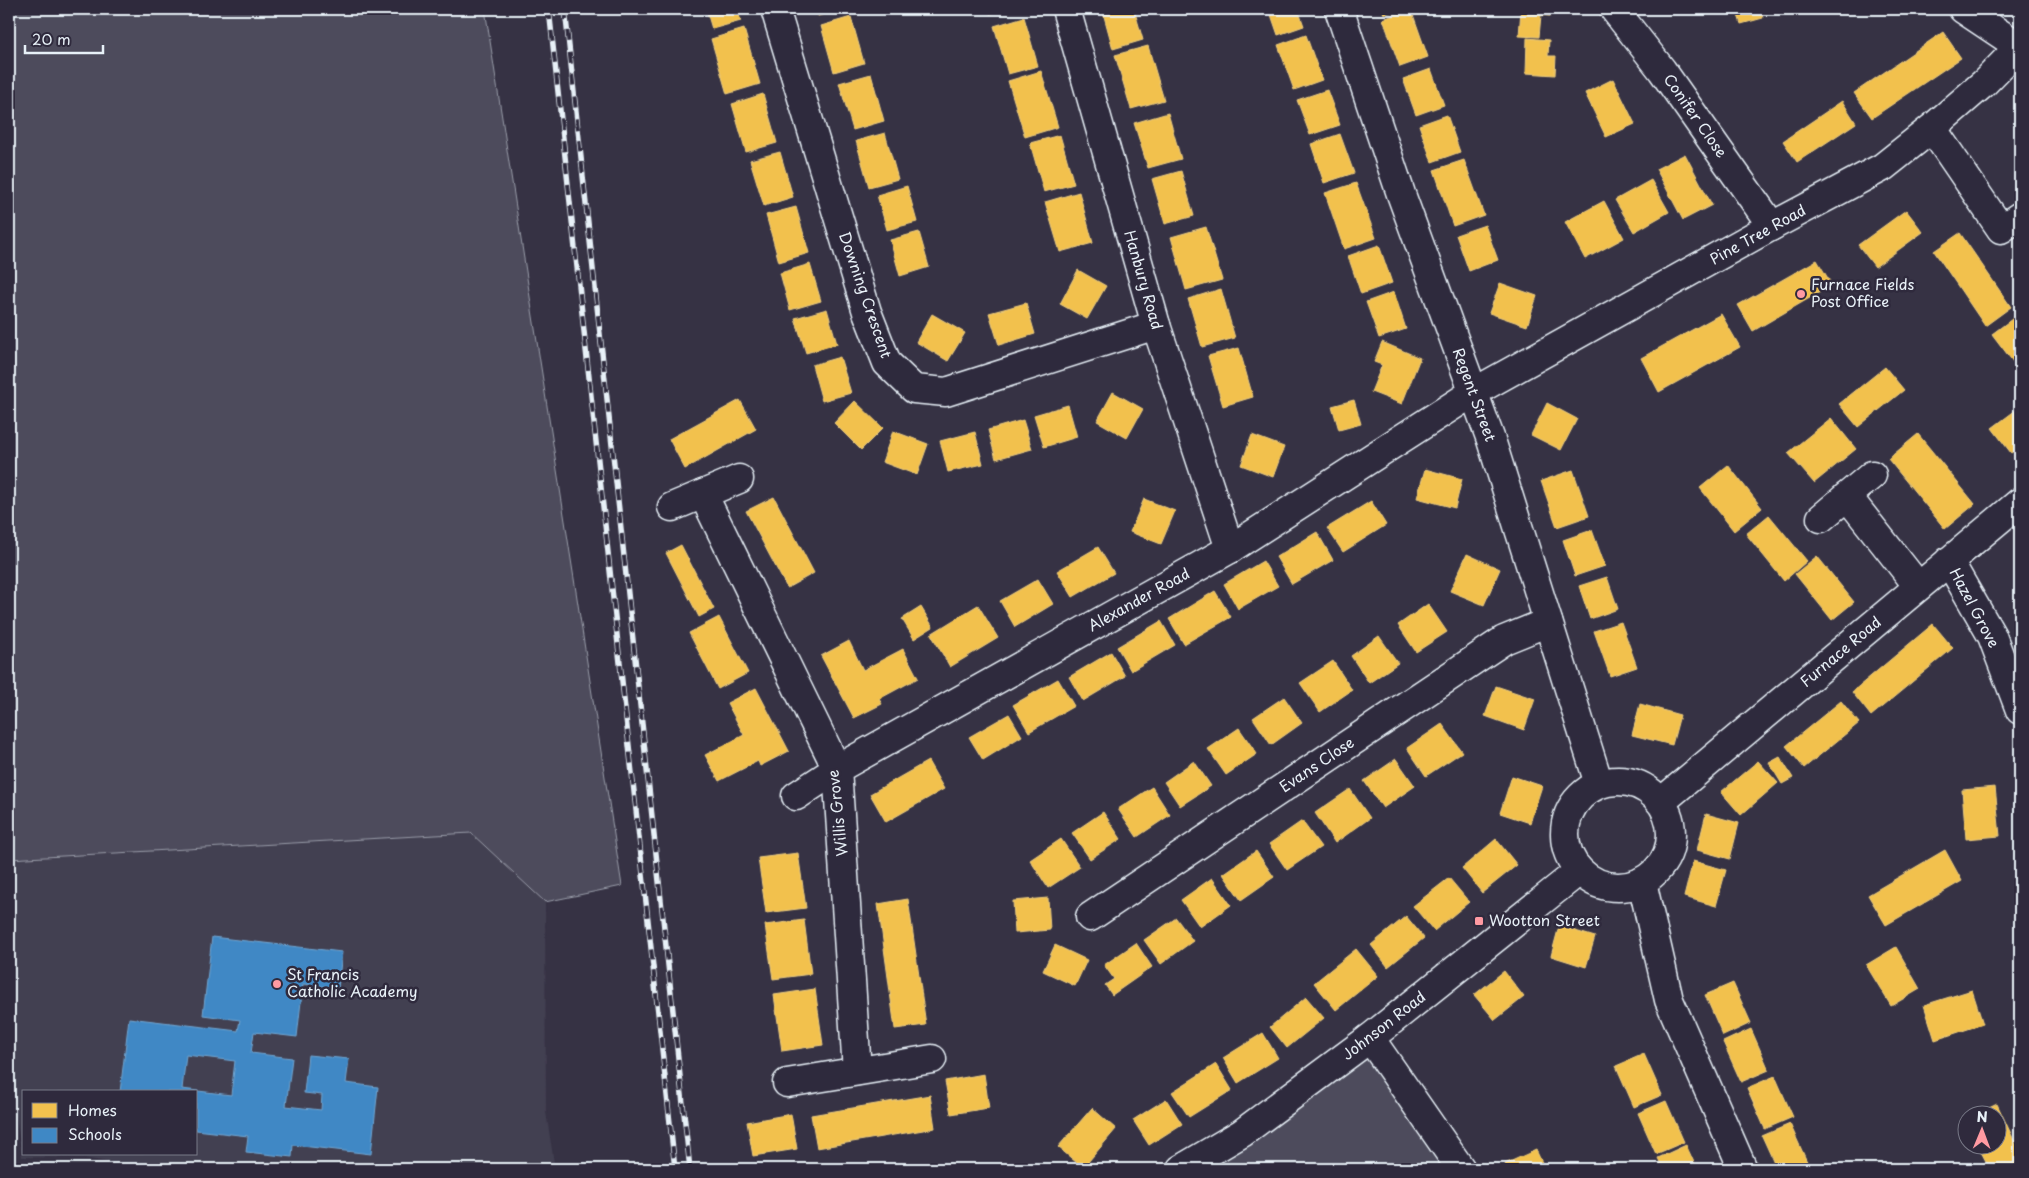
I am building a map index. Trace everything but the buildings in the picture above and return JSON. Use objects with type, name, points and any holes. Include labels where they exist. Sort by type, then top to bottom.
[{"type":"street","name":"Downing Crescent","points":[[774,9],[867,312],[887,363],[914,389],[946,392],[1156,325]]},
{"type":"street","name":"Hanbury Road","points":[[1066,9],[1156,325],[1230,549]]},
{"type":"street","name":"Regent Street","points":[[1339,9],[1400,194],[1474,392],[1599,784]]},
{"type":"street","name":"Conifer Close","points":[[1614,9],[1662,70],[1772,226]]},
{"type":"street","points":[[1963,9],[2020,46]]},
{"type":"street","name":"Pine Tree Road","points":[[1474,392],[1883,166],[1932,128],[1984,83],[2020,46]]},
{"type":"street","points":[[1932,128],[2001,229],[2020,216]]},
{"type":"street","name":"Alexander Road","points":[[796,796],[837,770],[1230,549],[1474,392]]},
{"type":"street","points":[[1821,518],[1872,475]]},
{"type":"street","points":[[672,506],[739,479]]},
{"type":"street","name":"Willis Grove","points":[[703,494],[837,770],[857,1071]]},
{"type":"street","points":[[1847,496],[1918,586]]},
{"type":"street","name":"Furnace Road","points":[[1661,802],[2020,502]]},
{"type":"street","name":"Hazel Grove","points":[[1949,561],[1992,636],[2020,710]]},
{"type":"street","name":"Evans Close","points":[[1090,917],[1504,640],[1548,622]]},
{"type":"street","points":[[1612,780],[1626,781],[1646,788],[1661,802],[1669,815],[1672,831],[1671,846],[1665,861],[1655,873],[1642,882],[1626,887],[1609,887],[1593,881],[1579,871],[1571,859],[1566,844],[1566,822],[1575,802],[1586,791],[1599,784],[1612,780]]},
{"type":"street","name":"Johnson Road","points":[[1181,1169],[1242,1132],[1370,1038],[1579,871]]},
{"type":"street","points":[[1642,882],[1669,1000],[1743,1169]]},
{"type":"street","points":[[1370,1038],[1461,1169]]},
{"type":"street","points":[[787,1083],[932,1059]]},
{"type":"shaded area","points":[[9,9],[485,9],[622,886],[545,902],[471,833],[9,859]]},
{"type":"shaded area","name":"St Francis Catholic Academy","points":[[472,833],[545,902],[546,1112],[555,1169],[146,1169],[85,1158],[22,1157],[9,1066],[9,859]]},
{"type":"shaded area","points":[[1369,1047],[1453,1169],[1195,1169]]},
{"type":"railway","points":[[549,9],[675,1169]]},
{"type":"railway","points":[[565,9],[690,1169]]},
{"type":"place","name":"Furnace Fields Post Office","points":[[1801,294]]},
{"type":"place","name":"Wootton Street","points":[[1479,921]]},
{"type":"place","name":"St Francis Catholic Academy","points":[[277,984]]}]
